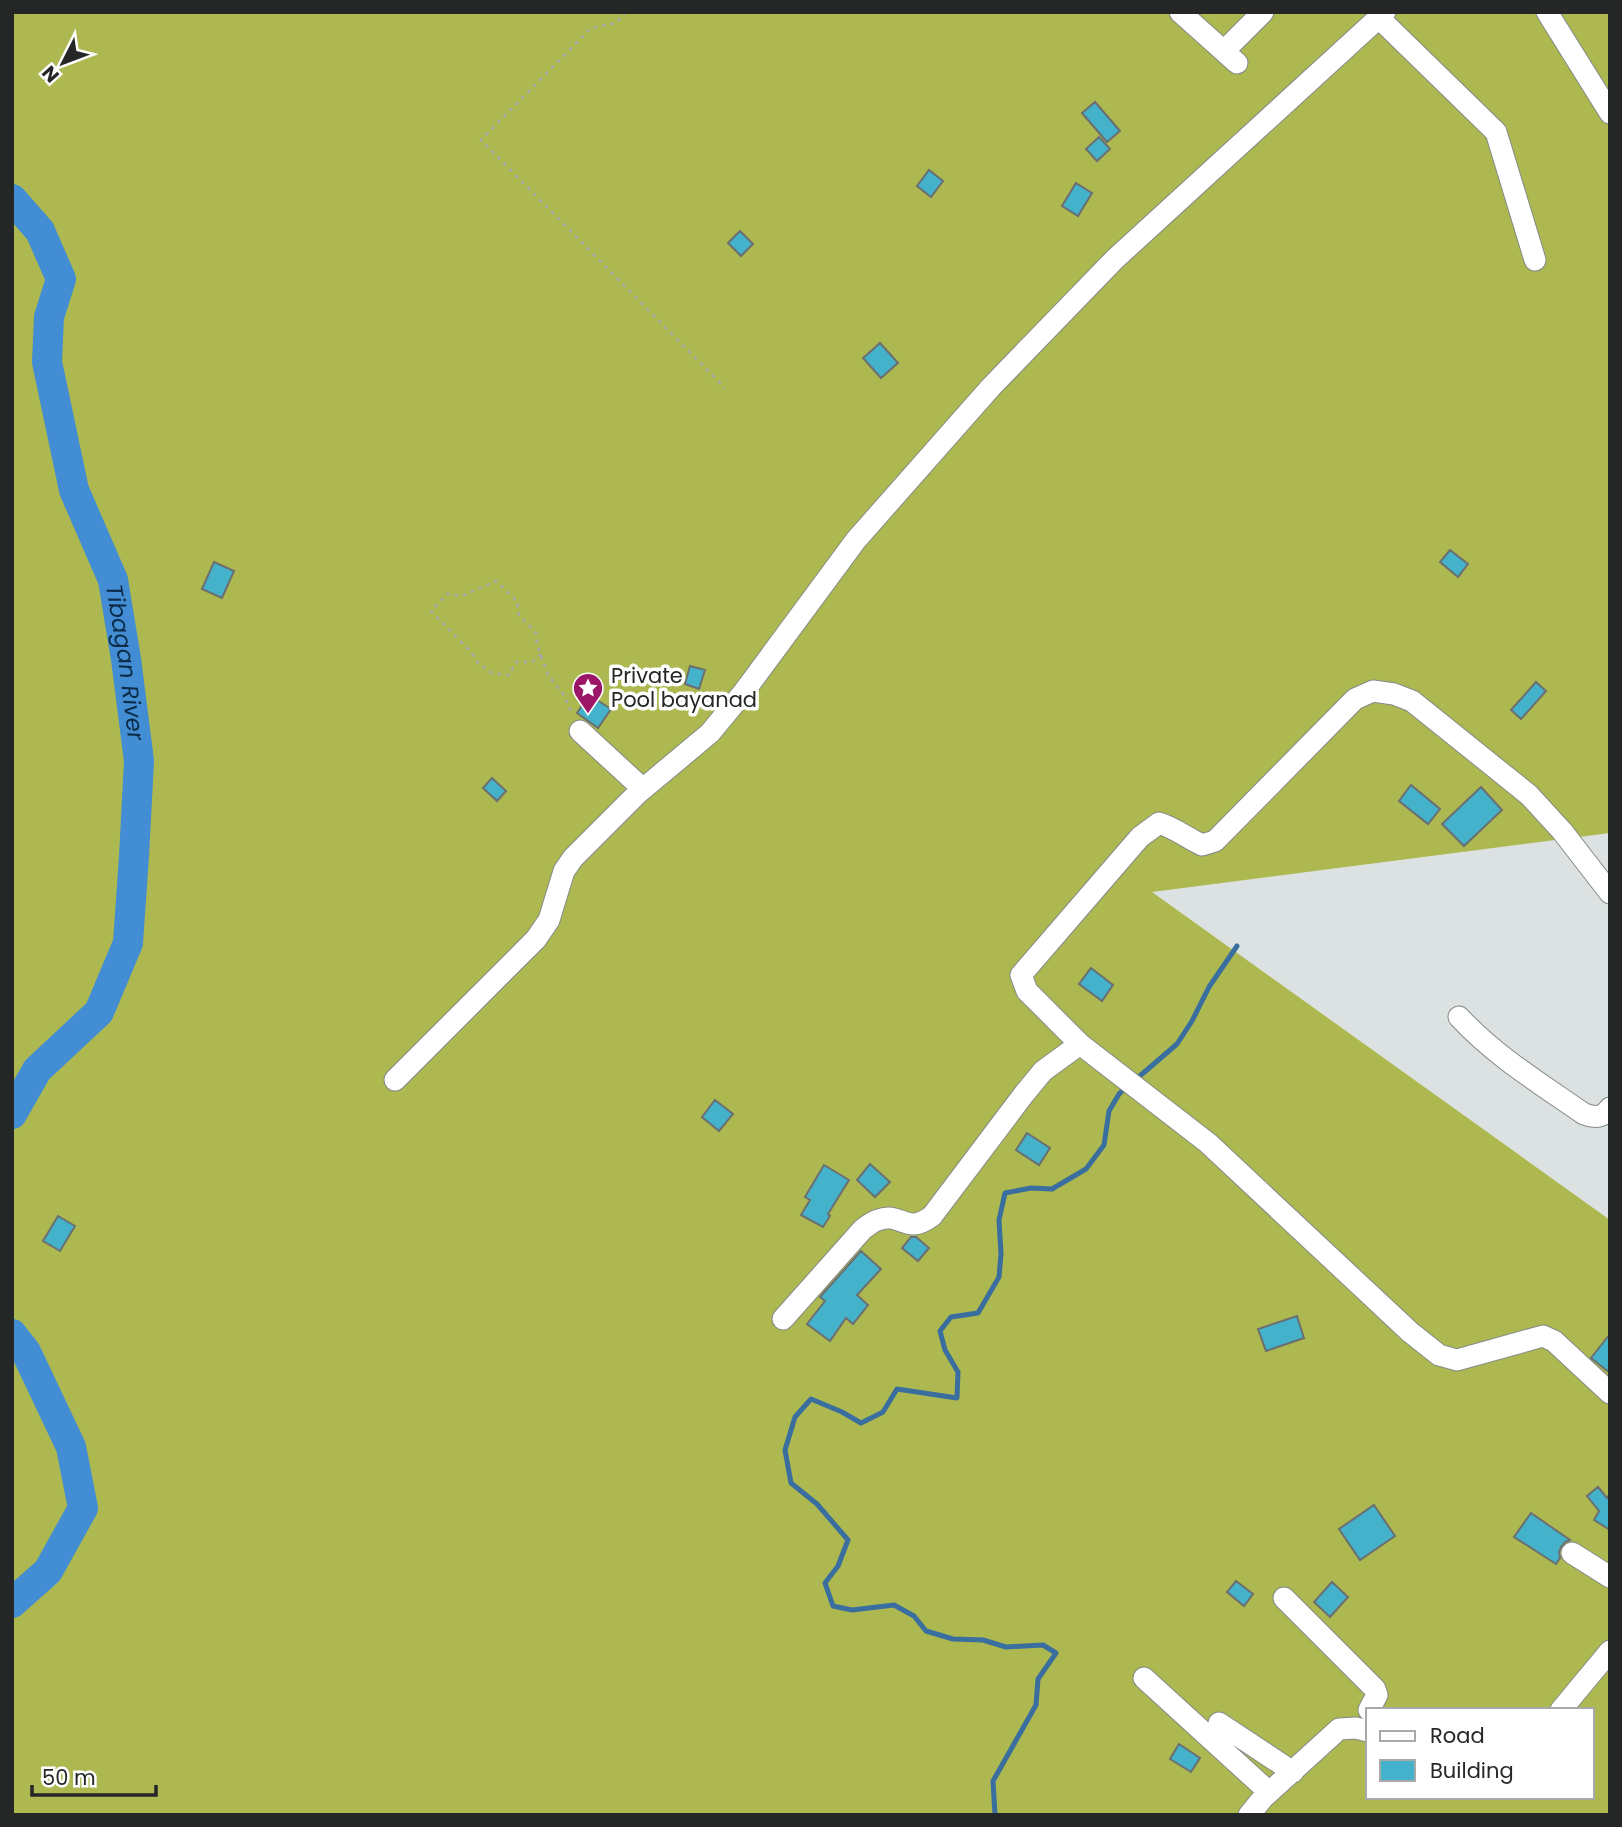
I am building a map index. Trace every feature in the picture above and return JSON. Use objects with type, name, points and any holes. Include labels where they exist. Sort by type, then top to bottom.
[{"type":"street","points":[[1180,12],[1231,57],[1264,12]]},
{"type":"street","points":[[1547,12],[1610,113]]},
{"type":"street","points":[[395,1080],[536,939],[549,920],[564,871],[573,858],[643,789],[710,733],[743,693],[856,540],[991,387],[1115,260],[1382,15],[1496,132],[1535,260]]},
{"type":"street","points":[[1610,893],[1562,831],[1529,795],[1412,701],[1394,694],[1373,691],[1355,699],[1215,841],[1202,845],[1188,839],[1173,827],[1159,823],[1150,828],[1021,975],[1027,991],[1080,1044],[1208,1143],[1410,1332],[1439,1355],[1457,1360],[1543,1336],[1554,1341],[1610,1393]]},
{"type":"street","points":[[580,731],[643,789]]},
{"type":"street","points":[[1459,1017],[1501,1056],[1584,1115],[1594,1118],[1602,1116],[1610,1108]]},
{"type":"street","points":[[783,1319],[863,1229],[876,1220],[895,1219],[911,1225],[921,1224],[932,1216],[1043,1071],[1080,1044]]},
{"type":"street","points":[[1572,1553],[1610,1577]]},
{"type":"street","points":[[1284,1598],[1375,1689],[1377,1695],[1371,1708]]},
{"type":"street","points":[[1563,1708],[1610,1651]]},
{"type":"street","points":[[1144,1678],[1269,1792]]},
{"type":"street","points":[[1249,1815],[1269,1792],[1339,1730],[1366,1720]]},
{"type":"street","points":[[1219,1723],[1293,1772]]},
{"type":"path","points":[[626,12],[616,23],[591,28],[481,140],[725,388]]},
{"type":"path","points":[[541,654],[532,662],[516,662],[509,676],[492,673],[478,663],[471,652],[431,611],[447,594],[462,596],[496,581],[517,601],[519,615],[536,633],[548,675],[563,694],[580,731]]},
{"type":"green space","points":[[12,12],[1610,12],[1610,833],[1152,892],[1610,1220],[1610,1815],[12,1815]]},
{"type":"building","points":[[1095,102],[1120,131],[1107,142],[1082,113]]},
{"type":"building","points":[[1099,137],[1110,149],[1097,161],[1086,149]]},
{"type":"building","points":[[929,170],[943,181],[931,197],[917,186]]},
{"type":"building","points":[[1076,183],[1092,193],[1078,216],[1062,206]]},
{"type":"building","points":[[740,231],[753,244],[741,256],[728,243]]},
{"type":"building","points":[[880,343],[898,363],[881,378],[863,358]]},
{"type":"building","points":[[1450,550],[1468,564],[1458,577],[1440,562]]},
{"type":"building","points":[[214,562],[234,571],[222,598],[202,589]]},
{"type":"building","points":[[690,666],[705,670],[699,689],[685,684]]},
{"type":"building","points":[[1536,682],[1546,691],[1521,719],[1511,710]]},
{"type":"building","points":[[589,695],[611,709],[598,728],[577,713]]},
{"type":"building","points":[[492,778],[506,791],[497,801],[483,788]]},
{"type":"building","points":[[1411,785],[1440,809],[1428,824],[1399,801]]},
{"type":"building","points":[[1481,787],[1502,810],[1464,846],[1442,824]]},
{"type":"building","points":[[1091,968],[1113,985],[1102,1001],[1079,984]]},
{"type":"building","points":[[715,1100],[733,1114],[719,1131],[702,1117]]},
{"type":"building","points":[[1027,1133],[1050,1148],[1039,1165],[1016,1150]]},
{"type":"building","points":[[870,1164],[890,1182],[875,1197],[857,1180]]},
{"type":"building","points":[[824,1165],[849,1180],[823,1227],[801,1215],[810,1200],[805,1197]]},
{"type":"building","points":[[58,1216],[75,1226],[60,1251],[43,1241]]},
{"type":"building","points":[[911,1237],[916,1237],[929,1248],[918,1261],[902,1248]]},
{"type":"building","points":[[861,1251],[881,1269],[857,1295],[868,1305],[853,1324],[846,1318],[830,1341],[807,1324],[825,1301],[820,1297]]},
{"type":"building","points":[[1297,1316],[1304,1338],[1266,1351],[1258,1329]]},
{"type":"building","points":[[1610,1334],[1610,1373],[1591,1358]]},
{"type":"building","points":[[1598,1487],[1607,1498],[1610,1493],[1610,1530],[1594,1520],[1599,1511],[1587,1496]]},
{"type":"building","points":[[1374,1505],[1395,1536],[1360,1560],[1339,1529]]},
{"type":"building","points":[[1531,1513],[1570,1540],[1561,1547],[1560,1558],[1556,1564],[1514,1537]]},
{"type":"building","points":[[1236,1581],[1253,1594],[1244,1606],[1227,1592]]},
{"type":"building","points":[[1332,1582],[1348,1597],[1330,1617],[1314,1602]]},
{"type":"building","points":[[1179,1744],[1200,1758],[1191,1772],[1170,1759]]},
{"type":"waterway","name":"Tibagan River","points":[[12,199],[40,231],[61,279],[49,317],[47,362],[74,490],[113,580],[139,761],[128,943],[99,1012],[37,1070],[12,1114]]},
{"type":"waterway","points":[[1134,1081],[1177,1044],[1209,987],[1237,946]]},
{"type":"waterway","points":[[995,1815],[993,1781],[1036,1705],[1038,1679],[1056,1653],[1043,1645],[1006,1647],[983,1640],[953,1639],[926,1631],[914,1616],[894,1605],[852,1610],[833,1606],[825,1583],[838,1566],[848,1540],[817,1504],[791,1483],[785,1450],[795,1417],[811,1399],[861,1423],[883,1412],[897,1389],[957,1398],[958,1372],[945,1350],[940,1331],[951,1317],[978,1313],[999,1277],[999,1220],[1005,1193],[1031,1188],[1052,1189],[1086,1169],[1104,1145],[1109,1111],[1126,1087]]},
{"type":"waterway","name":"Tibagan River","points":[[12,1334],[26,1352],[71,1447],[83,1508],[48,1571],[12,1603]]},
{"type":"place","name":"Private Pool bayanad","points":[[588,715]]}]
